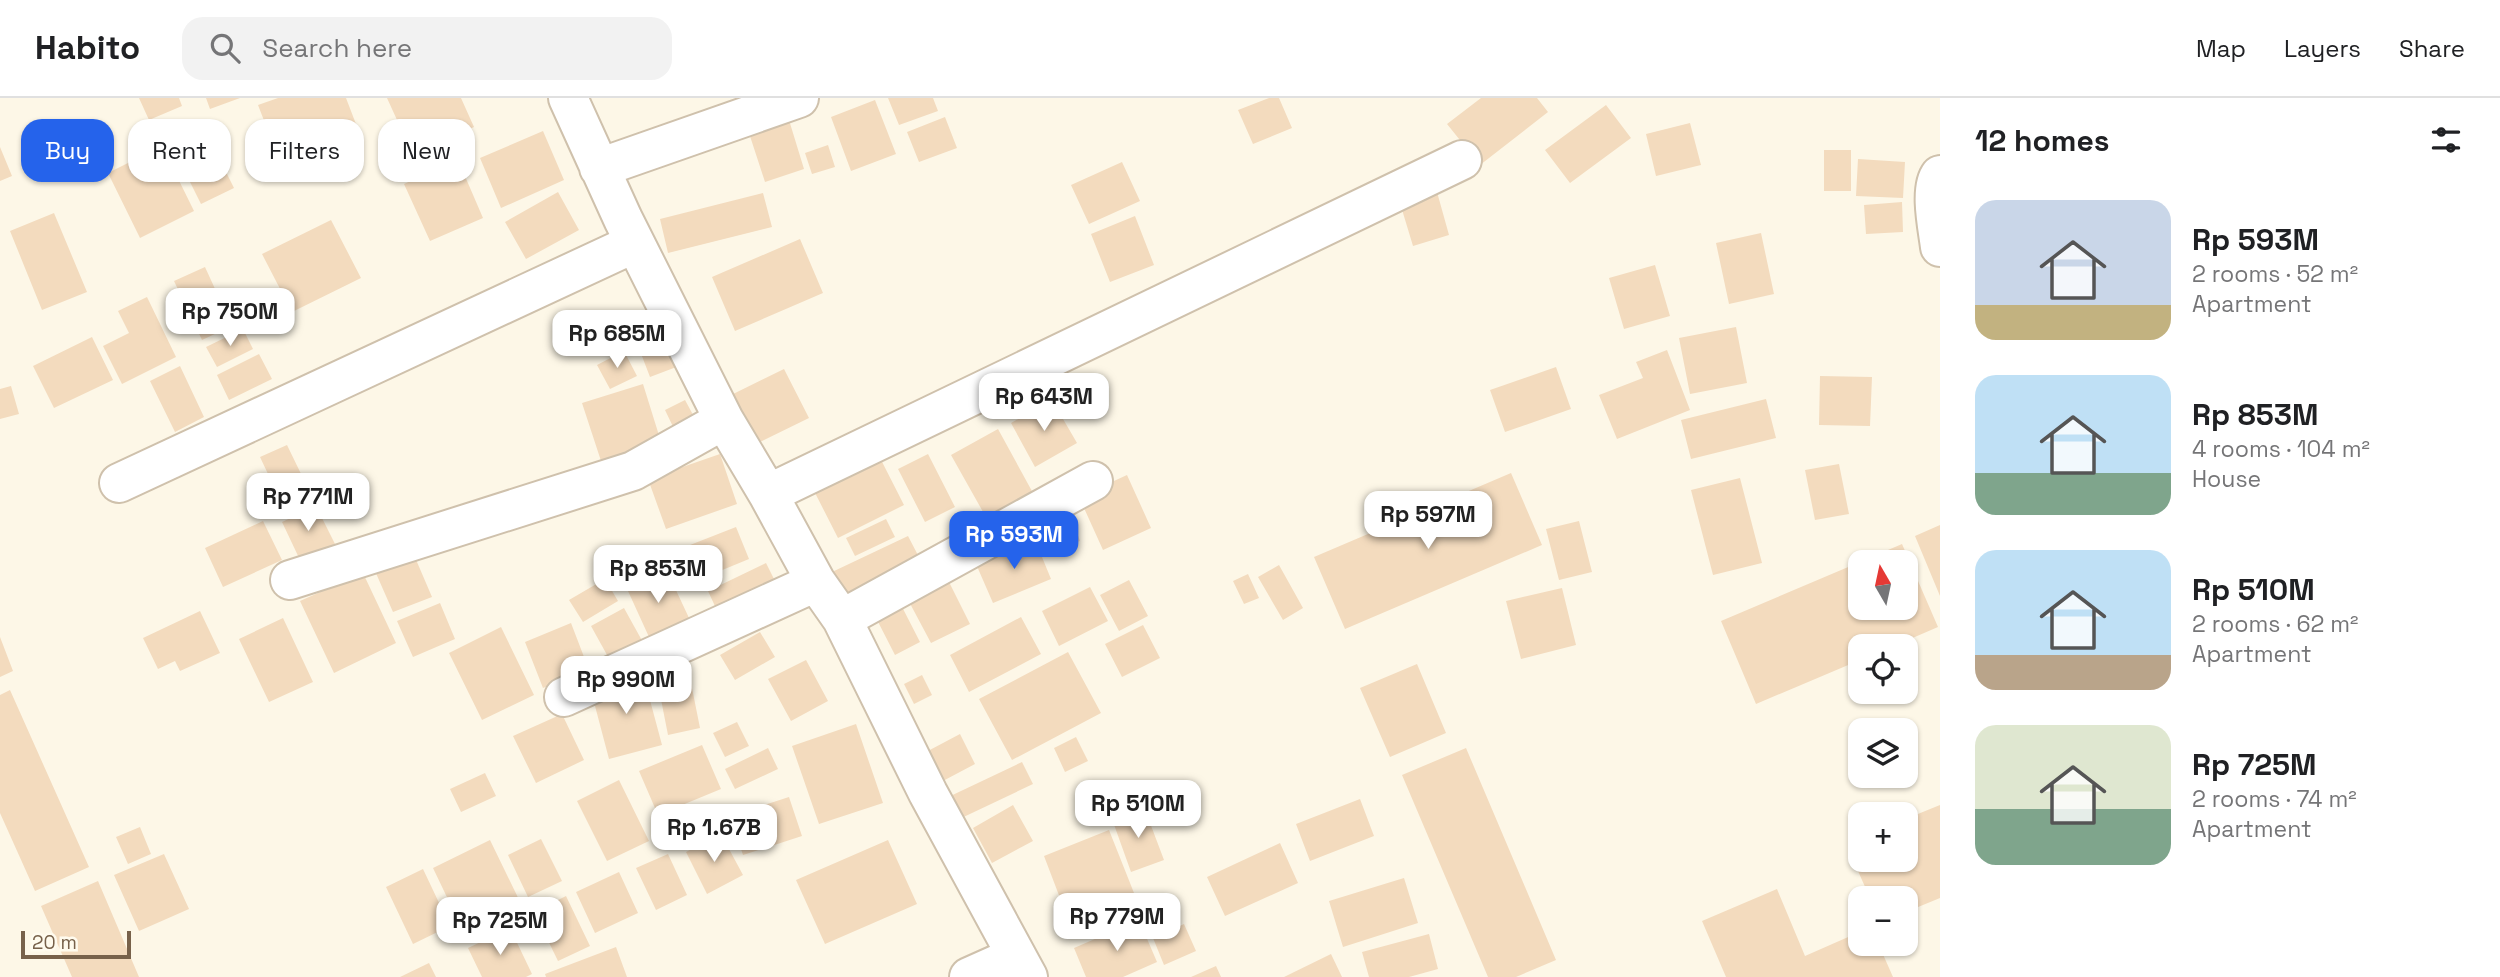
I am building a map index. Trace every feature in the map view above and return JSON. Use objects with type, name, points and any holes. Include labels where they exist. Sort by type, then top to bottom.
[{"type":"street","points":[[568,98],[635,243],[724,420],[816,582],[842,619],[929,793],[1022,967],[969,977]]},
{"type":"street","points":[[599,167],[799,98]]},
{"type":"street","points":[[768,494],[1462,160]]},
{"type":"street","points":[[1940,175],[1934,195],[1940,247]]},
{"type":"street","points":[[119,483],[635,243]]},
{"type":"street","points":[[290,580],[632,471],[724,420]]},
{"type":"street","points":[[842,619],[1093,481]]},
{"type":"street","points":[[564,697],[816,582]]},
{"type":"building","points":[[139,98],[179,98],[182,106],[149,119]]},
{"type":"building","points":[[206,98],[240,98],[210,109]]},
{"type":"building","points":[[278,98],[346,98],[354,119],[263,119],[258,105]]},
{"type":"building","points":[[387,98],[461,98],[470,119],[397,119]]},
{"type":"building","points":[[888,98],[933,98],[938,111],[899,125]]},
{"type":"building","points":[[1269,98],[1279,98],[1292,128],[1253,144],[1238,110]]},
{"type":"building","points":[[1481,98],[1537,98],[1548,112],[1480,165],[1447,124]]},
{"type":"building","points":[[875,100],[896,154],[851,171],[831,117]]},
{"type":"building","points":[[1606,105],[1631,138],[1570,183],[1545,150]]},
{"type":"building","points":[[945,117],[957,148],[919,162],[907,132]]},
{"type":"building","points":[[789,120],[804,169],[765,182],[749,133]]},
{"type":"building","points":[[1690,123],[1701,165],[1656,176],[1646,134]]},
{"type":"building","points":[[543,131],[564,180],[501,208],[480,158]]},
{"type":"building","points":[[828,145],[835,167],[812,174],[805,153]]},
{"type":"building","points":[[0,147],[12,176],[0,181]]},
{"type":"building","points":[[1824,150],[1851,150],[1851,191],[1824,191]]},
{"type":"building","points":[[1858,159],[1905,162],[1903,198],[1856,196]]},
{"type":"building","points":[[1122,162],[1140,201],[1089,224],[1071,185]]},
{"type":"building","points":[[128,163],[128,182],[180,182],[194,211],[140,238],[112,182],[114,170]]},
{"type":"building","points":[[190,182],[231,182],[234,188],[201,204]]},
{"type":"building","points":[[467,182],[483,218],[430,241],[404,184]]},
{"type":"building","points":[[558,192],[579,230],[526,259],[505,222]]},
{"type":"building","points":[[1437,192],[1449,235],[1413,246],[1400,203]]},
{"type":"building","points":[[763,193],[772,227],[668,253],[660,219]]},
{"type":"building","points":[[1902,202],[1903,232],[1866,234],[1864,205]]},
{"type":"building","points":[[54,213],[87,292],[42,310],[10,231]]},
{"type":"building","points":[[1135,216],[1154,265],[1110,282],[1091,234]]},
{"type":"building","points":[[331,220],[361,278],[292,312],[262,254]]},
{"type":"building","points":[[1761,233],[1774,294],[1729,304],[1716,243]]},
{"type":"building","points":[[800,239],[823,293],[735,331],[712,277]]},
{"type":"building","points":[[1655,265],[1670,316],[1624,329],[1609,278]]},
{"type":"building","points":[[205,267],[232,326],[202,340],[174,281]]},
{"type":"building","points":[[147,297],[176,357],[122,384],[103,346],[129,333],[118,311]]},
{"type":"building","points":[[1736,327],[1747,383],[1690,394],[1679,338]]},
{"type":"building","points":[[243,329],[253,349],[217,367],[206,347]]},
{"type":"building","points":[[92,337],[113,380],[54,408],[33,366]]},
{"type":"building","points":[[669,341],[679,366],[650,377],[640,351]]},
{"type":"building","points":[[1667,350],[1690,410],[1617,439],[1599,395],[1643,378],[1636,362]]},
{"type":"building","points":[[624,351],[637,376],[610,389],[597,365]]},
{"type":"building","points":[[259,354],[272,379],[229,400],[217,375]]},
{"type":"building","points":[[180,366],[204,417],[175,432],[150,381]]},
{"type":"building","points":[[1556,367],[1571,409],[1505,432],[1490,390]]},
{"type":"building","points":[[784,369],[809,418],[750,447],[725,398]]},
{"type":"building","points":[[1056,372],[1066,390],[1048,399],[1039,381]]},
{"type":"building","points":[[1820,376],[1872,377],[1870,426],[1819,425]]},
{"type":"building","points":[[643,384],[662,445],[602,464],[582,403]]},
{"type":"building","points":[[11,386],[19,414],[0,419],[0,389]]},
{"type":"building","points":[[1766,399],[1776,438],[1691,459],[1681,420]]},
{"type":"building","points":[[685,400],[698,424],[677,435],[665,410]]},
{"type":"building","points":[[1052,400],[1077,443],[1035,467],[1011,423]]},
{"type":"building","points":[[998,429],[1033,493],[987,519],[951,455]]},
{"type":"building","points":[[287,445],[303,478],[276,491],[260,457]]},
{"type":"building","points":[[877,452],[904,505],[838,538],[811,485]]},
{"type":"building","points":[[720,454],[737,504],[666,529],[648,479]]},
{"type":"building","points":[[928,454],[955,507],[925,522],[898,469]]},
{"type":"building","points":[[1839,464],[1849,514],[1815,520],[1805,470]]},
{"type":"building","points":[[1511,473],[1542,545],[1345,629],[1314,557]]},
{"type":"building","points":[[1127,475],[1151,528],[1103,550],[1079,497]]},
{"type":"building","points":[[1740,478],[1762,563],[1713,575],[1691,490]]},
{"type":"building","points":[[316,506],[335,544],[300,560],[282,522]]},
{"type":"building","points":[[1069,510],[1080,541],[1043,554],[1031,524]]},
{"type":"building","points":[[886,519],[895,537],[855,556],[846,538]]},
{"type":"building","points":[[263,521],[282,560],[223,587],[205,548]]},
{"type":"building","points":[[1579,521],[1592,572],[1559,580],[1546,529]]},
{"type":"building","points":[[1940,525],[1940,596],[1915,536]]},
{"type":"building","points":[[736,527],[749,559],[703,578],[690,545]]},
{"type":"building","points":[[908,536],[921,561],[845,598],[832,572]]},
{"type":"building","points":[[1035,540],[1051,579],[993,603],[976,564]]},
{"type":"building","points":[[1902,544],[1905,550],[1888,550]]},
{"type":"building","points":[[414,555],[432,597],[393,612],[375,571]]},
{"type":"building","points":[[766,563],[779,589],[720,617],[708,591]]},
{"type":"building","points":[[1279,565],[1303,608],[1283,620],[1258,577]]},
{"type":"building","points":[[1848,567],[1848,620],[1918,620],[1918,581],[1938,627],[1918,636],[1848,634],[1848,665],[1756,704],[1721,621]]},
{"type":"building","points":[[363,573],[396,643],[334,673],[300,601]]},
{"type":"building","points":[[668,573],[689,618],[649,637],[628,591]]},
{"type":"building","points":[[1248,574],[1259,598],[1244,604],[1233,581]]},
{"type":"building","points":[[946,576],[970,624],[931,643],[906,596]]},
{"type":"building","points":[[605,579],[618,601],[583,622],[569,600]]},
{"type":"building","points":[[1129,580],[1148,616],[1119,631],[1100,595]]},
{"type":"building","points":[[1090,587],[1108,621],[1059,646],[1042,611]]},
{"type":"building","points":[[1562,588],[1576,645],[1521,659],[1506,601]]},
{"type":"building","points":[[899,601],[920,642],[895,655],[874,614]]},
{"type":"building","points":[[440,603],[455,639],[413,657],[397,621]]},
{"type":"building","points":[[624,608],[645,646],[612,664],[591,626]]},
{"type":"building","points":[[200,611],[220,653],[180,671],[175,661],[158,669],[143,638]]},
{"type":"building","points":[[1021,617],[1041,654],[969,692],[950,655]]},
{"type":"building","points":[[283,618],[313,682],[269,702],[239,639]]},
{"type":"building","points":[[571,623],[589,670],[543,688],[525,642]]},
{"type":"building","points":[[1143,625],[1160,658],[1122,677],[1105,644]]},
{"type":"building","points":[[501,627],[534,695],[482,720],[449,653]]},
{"type":"building","points":[[760,632],[775,657],[735,680],[720,655]]},
{"type":"building","points":[[0,637],[13,671],[0,677]]},
{"type":"building","points":[[1068,652],[1101,713],[1012,760],[979,699]]},
{"type":"building","points":[[806,660],[828,701],[791,721],[768,679]]},
{"type":"building","points":[[1417,664],[1446,733],[1390,757],[1360,688]]},
{"type":"building","points":[[688,668],[700,728],[668,735],[656,674]]},
{"type":"building","points":[[643,674],[662,745],[609,759],[590,687]]},
{"type":"building","points":[[922,675],[932,695],[914,704],[904,684]]},
{"type":"building","points":[[10,690],[89,867],[35,891],[0,813],[0,695]]},
{"type":"building","points":[[562,714],[584,760],[536,783],[513,736]]},
{"type":"building","points":[[737,722],[749,746],[725,757],[713,733]]},
{"type":"building","points":[[856,724],[883,803],[819,824],[792,746]]},
{"type":"building","points":[[960,734],[975,764],[941,782],[926,752]]},
{"type":"building","points":[[1076,737],[1088,761],[1065,772],[1054,748]]},
{"type":"building","points":[[702,745],[721,789],[658,815],[639,771]]},
{"type":"building","points":[[768,748],[778,769],[735,789],[725,769]]},
{"type":"building","points":[[1466,748],[1556,960],[1516,977],[1488,977],[1402,775]]},
{"type":"building","points":[[1022,762],[1033,784],[953,822],[942,800]]},
{"type":"building","points":[[485,773],[496,796],[461,812],[450,789]]},
{"type":"building","points":[[619,780],[649,841],[607,861],[577,801]]},
{"type":"building","points":[[789,797],[802,836],[743,855],[730,816]]},
{"type":"building","points":[[1360,799],[1374,836],[1310,861],[1296,824]]},
{"type":"building","points":[[1013,805],[1033,841],[992,863],[973,828]]},
{"type":"building","points":[[1940,805],[1940,898],[1918,907],[1918,886],[1865,886],[1858,872],[1918,872],[1918,814]]},
{"type":"building","points":[[1144,807],[1164,860],[1131,872],[1112,819]]},
{"type":"building","points":[[140,827],[151,854],[128,864],[116,837]]},
{"type":"building","points":[[1109,830],[1134,893],[1068,919],[1044,856]]},
{"type":"building","points":[[721,834],[743,875],[707,894],[686,852]]},
{"type":"building","points":[[541,839],[562,881],[528,897],[508,855]]},
{"type":"building","points":[[490,840],[524,910],[466,937],[433,868]]},
{"type":"building","points":[[888,840],[917,904],[825,944],[796,880]]},
{"type":"building","points":[[1280,843],[1298,883],[1225,916],[1207,877]]},
{"type":"building","points":[[164,854],[189,909],[139,931],[114,875]]},
{"type":"building","points":[[668,854],[687,895],[656,910],[636,868]]},
{"type":"building","points":[[423,869],[450,926],[413,944],[386,887]]},
{"type":"building","points":[[619,872],[638,913],[595,933],[576,892]]},
{"type":"building","points":[[1404,878],[1418,923],[1343,947],[1329,901]]},
{"type":"building","points":[[98,881],[139,977],[72,977],[41,906]]},
{"type":"building","points":[[1777,889],[1805,956],[1848,937],[1848,956],[1884,956],[1893,977],[1726,977],[1702,921]]},
{"type":"building","points":[[566,896],[590,946],[558,961],[534,912]]},
{"type":"building","points":[[1139,920],[1157,962],[1123,977],[1086,977],[1074,948]]},
{"type":"building","points":[[1184,924],[1196,951],[1164,965],[1153,938]]},
{"type":"building","points":[[510,928],[532,974],[526,977],[482,977],[468,948]]},
{"type":"building","points":[[1429,934],[1438,969],[1409,977],[1369,977],[1362,952]]},
{"type":"building","points":[[616,947],[627,977],[546,977],[545,974]]},
{"type":"building","points":[[1331,954],[1342,977],[1284,977]]},
{"type":"building","points":[[429,963],[436,977],[400,977]]},
{"type":"building","points":[[1216,966],[1221,977],[1191,977]]}]
